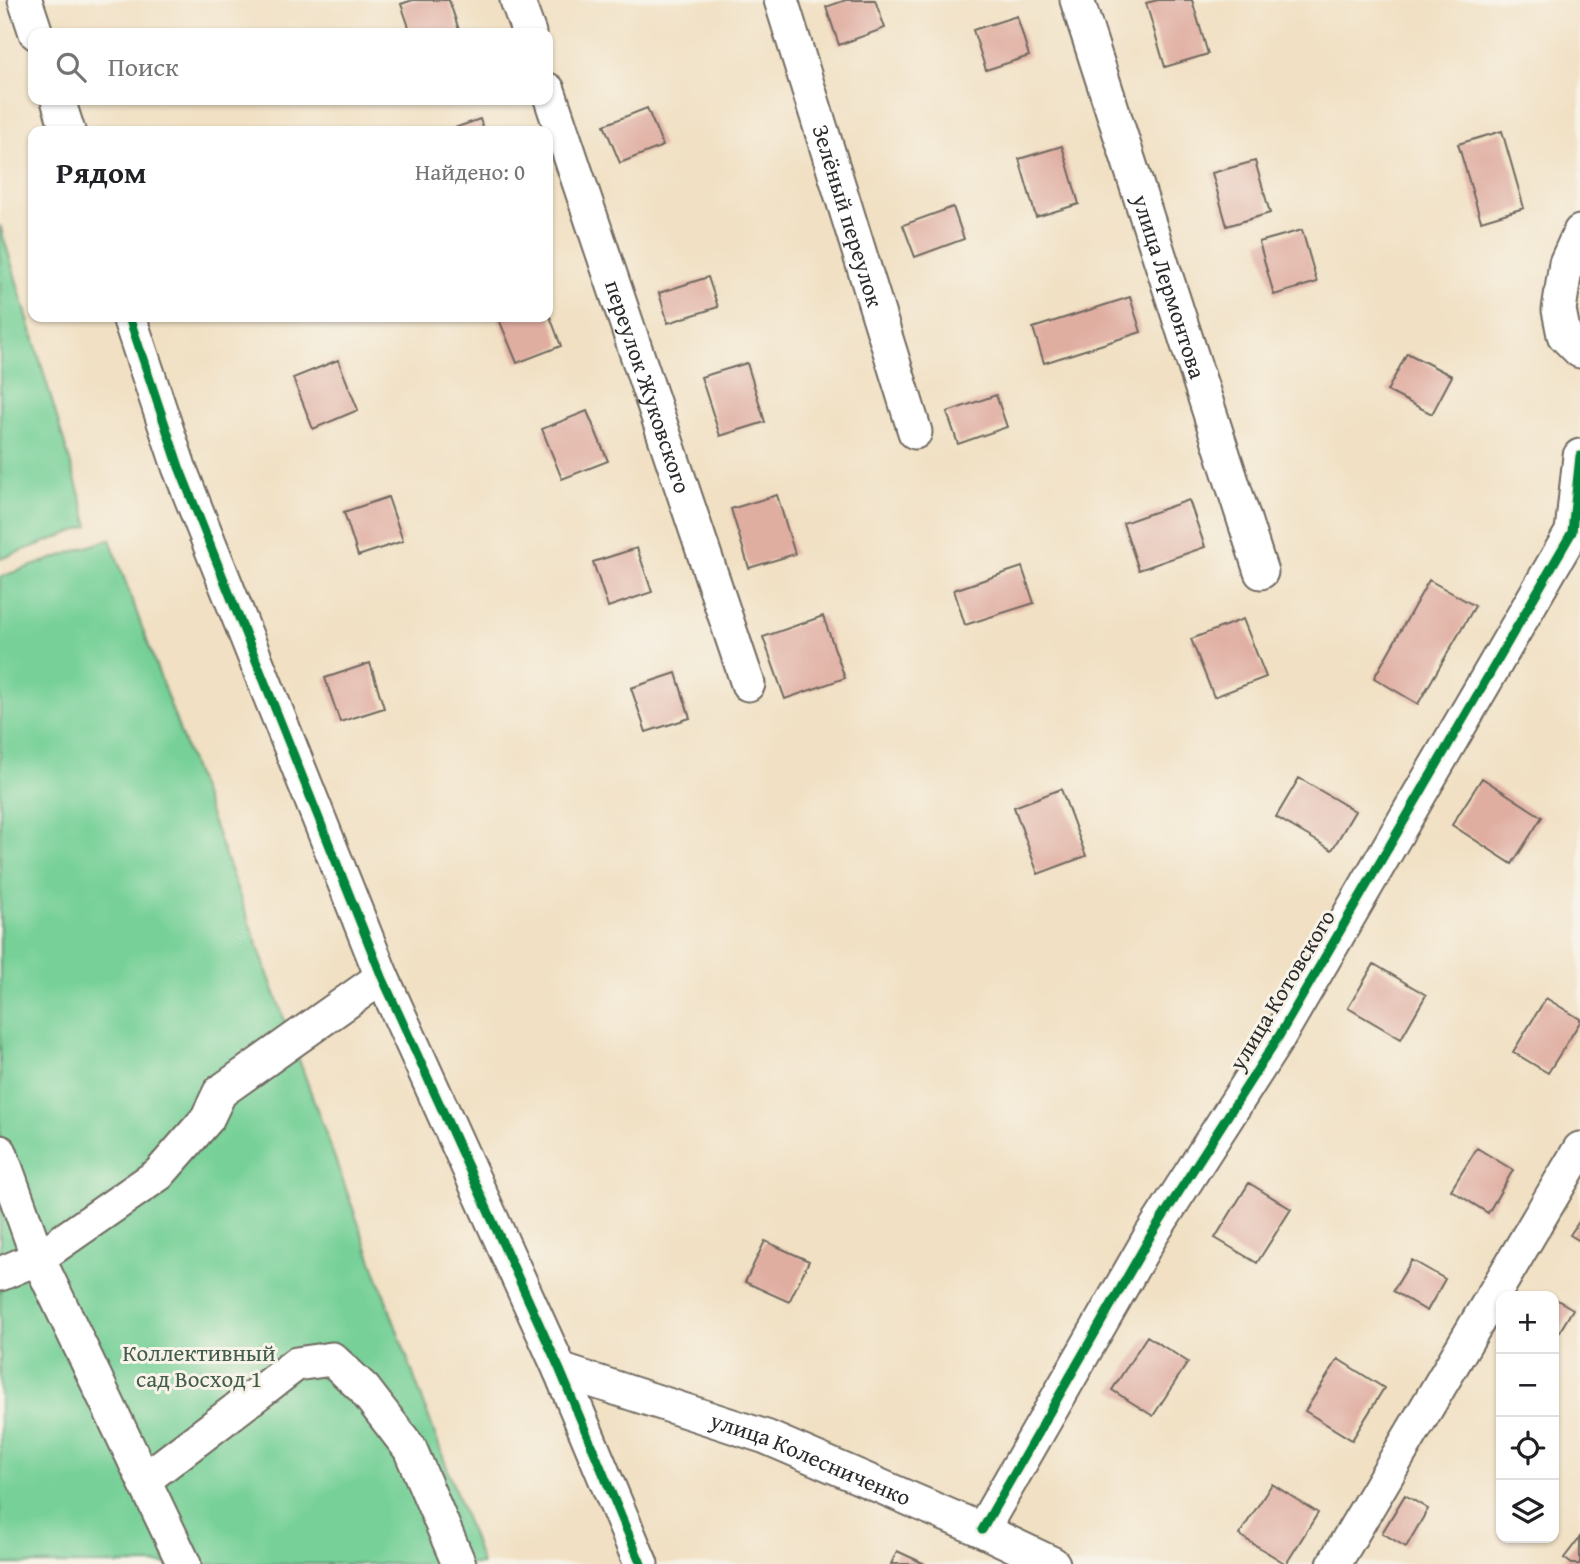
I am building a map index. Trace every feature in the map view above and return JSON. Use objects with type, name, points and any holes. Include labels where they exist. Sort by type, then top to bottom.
[{"type":"street","points":[[25,0],[34,28]]},
{"type":"street","points":[[517,0],[526,28]]},
{"type":"street","name":"Зелёный переулок","points":[[781,0],[915,432]]},
{"type":"street","name":"улица Лермонтова","points":[[1077,0],[1261,572]]},
{"type":"street","points":[[60,105],[66,126]]},
{"type":"street","name":"переулок Жуковского","points":[[553,105],[748,684]]},
{"type":"street","points":[[1580,232],[1566,263],[1559,310],[1564,335],[1580,351]]},
{"type":"street","points":[[131,322],[179,467],[382,977],[560,1370],[641,1564]]},
{"type":"street","name":"улица Котовского","points":[[982,1530],[1150,1237],[1279,1036],[1572,532],[1580,456]]},
{"type":"street","points":[[0,1274],[38,1258],[159,1174],[207,1119],[220,1092],[382,977]]},
{"type":"street","points":[[1334,1564],[1580,1149]]},
{"type":"street","points":[[0,1152],[38,1258],[184,1564]]},
{"type":"street","points":[[144,1480],[296,1364],[332,1359],[364,1389],[410,1449],[459,1564]]},
{"type":"street","name":"улица Колесниченко","points":[[560,1370],[766,1437],[982,1530],[1053,1564]]},
{"type":"green space","points":[[0,225],[89,526],[0,559]]},
{"type":"green space","name":"Коллективный сад Восход 1","points":[[110,539],[482,1564],[0,1564],[0,577]]},
{"type":"building","points":[[413,0],[449,0],[458,28],[409,28],[401,4]]},
{"type":"building","points":[[846,0],[875,0],[885,28],[839,45],[826,7]]},
{"type":"building","points":[[1158,0],[1192,0],[1208,54],[1165,67],[1146,3]]},
{"type":"building","points":[[1017,16],[1029,56],[986,70],[973,30]]},
{"type":"building","points":[[647,108],[663,146],[620,163],[604,125]]},
{"type":"building","points":[[480,119],[482,126],[460,126]]},
{"type":"building","points":[[1502,131],[1524,208],[1481,221],[1458,144]]},
{"type":"building","points":[[1062,146],[1079,204],[1036,217],[1019,159]]},
{"type":"building","points":[[1255,161],[1270,213],[1227,226],[1212,173]]},
{"type":"building","points":[[953,207],[964,239],[915,257],[903,225]]},
{"type":"building","points":[[1302,230],[1317,282],[1274,295],[1259,242]]},
{"type":"building","points":[[708,277],[718,307],[668,323],[659,293]]},
{"type":"building","points":[[1130,297],[1141,332],[1044,363],[1033,328]]},
{"type":"building","points":[[500,322],[552,322],[561,346],[517,363]]},
{"type":"building","points":[[1407,353],[1452,376],[1432,414],[1387,391]]},
{"type":"building","points":[[338,360],[358,410],[313,429],[293,378]]},
{"type":"building","points":[[747,363],[765,422],[720,436],[701,377]]},
{"type":"building","points":[[996,395],[1007,427],[958,444],[947,412]]},
{"type":"building","points":[[587,411],[608,461],[562,479],[542,429]]},
{"type":"building","points":[[777,495],[795,554],[749,568],[731,509]]},
{"type":"building","points":[[388,497],[403,541],[358,556],[344,512]]},
{"type":"building","points":[[1189,500],[1205,547],[1139,570],[1123,523]]},
{"type":"building","points":[[637,548],[652,592],[608,607],[593,562]]},
{"type":"building","points":[[1022,567],[1034,603],[965,625],[954,590]]},
{"type":"building","points":[[1429,580],[1475,606],[1418,704],[1374,678]]},
{"type":"building","points":[[823,616],[845,678],[785,699],[763,637]]},
{"type":"building","points":[[1243,619],[1266,677],[1214,697],[1191,639]]},
{"type":"building","points":[[370,663],[384,708],[340,722],[325,678]]},
{"type":"building","points":[[676,673],[690,718],[646,732],[631,688]]},
{"type":"building","points":[[1299,778],[1355,811],[1332,850],[1276,817]]},
{"type":"building","points":[[1482,778],[1542,817],[1512,864],[1452,825]]},
{"type":"building","points":[[1061,789],[1086,856],[1038,874],[1014,807]]},
{"type":"building","points":[[1374,964],[1426,995],[1401,1039],[1348,1008]]},
{"type":"building","points":[[1546,998],[1580,1019],[1548,1073],[1513,1052]]},
{"type":"building","points":[[1477,1148],[1513,1170],[1488,1213],[1451,1190]]},
{"type":"building","points":[[1249,1183],[1291,1209],[1257,1263],[1215,1238]]},
{"type":"building","points":[[1580,1220],[1580,1241],[1570,1235]]},
{"type":"building","points":[[765,1241],[809,1261],[789,1302],[745,1282]]},
{"type":"building","points":[[1412,1260],[1445,1279],[1427,1311],[1393,1291]]},
{"type":"building","points":[[1559,1301],[1573,1309],[1559,1333]]},
{"type":"building","points":[[1147,1336],[1188,1362],[1153,1416],[1112,1390]]},
{"type":"building","points":[[1338,1359],[1384,1388],[1352,1440],[1305,1411]]},
{"type":"building","points":[[1272,1484],[1318,1513],[1286,1564],[1239,1535]]},
{"type":"building","points":[[1405,1495],[1428,1509],[1406,1547],[1382,1533]]},
{"type":"building","points":[[1580,1537],[1580,1564],[1572,1564],[1564,1558]]},
{"type":"building","points":[[897,1551],[925,1564],[891,1564]]},
{"type":"cycle path","points":[[131,322],[179,467],[382,977],[560,1370],[641,1564]]},
{"type":"cycle path","points":[[982,1530],[1150,1237],[1279,1036],[1572,532],[1580,456]]}]
